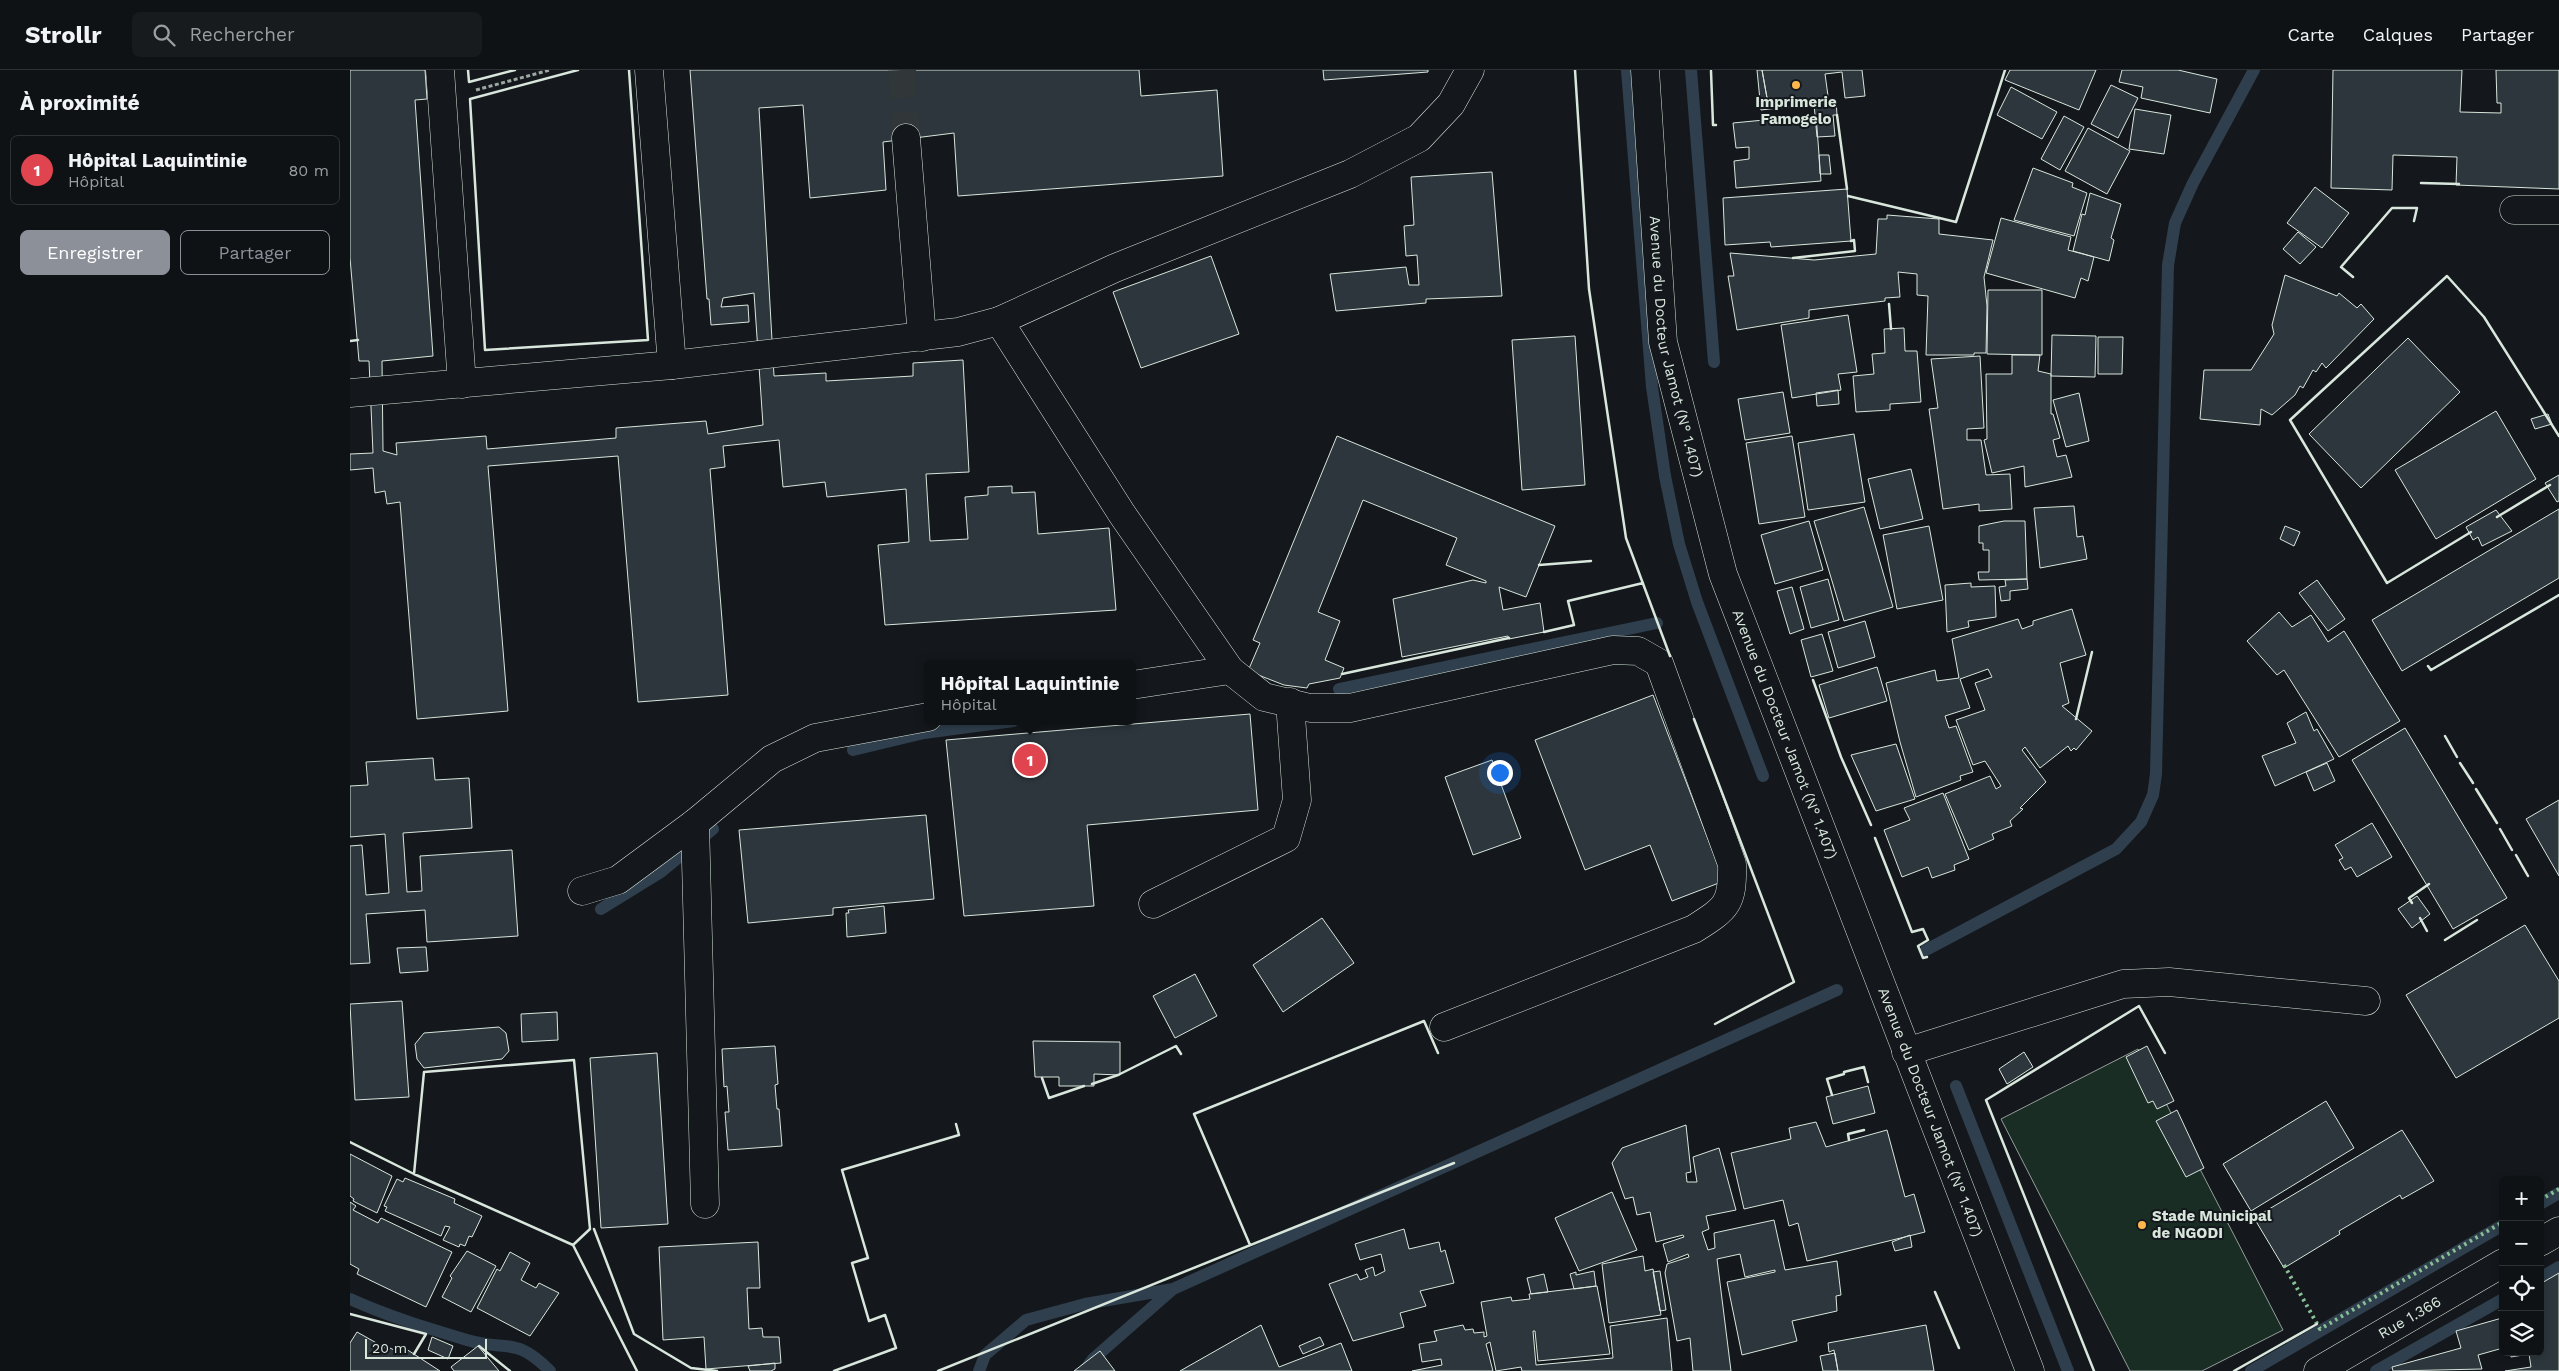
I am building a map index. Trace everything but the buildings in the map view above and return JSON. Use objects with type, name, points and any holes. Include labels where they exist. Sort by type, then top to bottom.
[{"type":"main road","points":[[440,70],[462,384]]},
{"type":"main road","points":[[649,70],[672,365]]},
{"type":"main road","points":[[350,393],[672,365],[922,337],[958,332],[999,321],[1115,268],[1359,170],[1419,138],[1451,104],[1470,70]]},
{"type":"main road","name":"Avenue du Docteur Jamot (N° 1.407)","points":[[1645,70],[1663,342],[1723,574],[2030,1371]]},
{"type":"main road","points":[[906,138],[922,337]]},
{"type":"main road","points":[[2514,210],[2559,210]]},
{"type":"main road","points":[[999,321],[1122,514],[1230,670],[1264,697],[1310,708],[1350,708],[1613,650],[1638,651],[1659,663],[1732,864],[1733,889],[1723,908],[1694,929],[1444,1027]]},
{"type":"main road","points":[[1136,684],[1230,670]]},
{"type":"main road","points":[[1153,904],[1286,838],[1297,800],[1290,702]]},
{"type":"main road","points":[[582,891],[618,880],[695,823],[772,759],[815,738],[924,718]]},
{"type":"main road","points":[[695,823],[705,1204]]},
{"type":"main road","points":[[1906,1052],[2123,984],[2169,982],[2366,1001]]},
{"type":"main road","points":[[2544,1240],[2559,1231]]},
{"type":"main road","name":"Rue 1.366","points":[[2318,1371],[2499,1265]]},
{"type":"path","points":[[442,99],[550,70]]},
{"type":"green space","name":"Stade Municipal de NGODI","points":[[2138,1049],[2283,1330],[2202,1371],[2130,1371],[2001,1119]]},
{"type":"waterway","points":[[1627,70],[1652,387],[1665,476],[1679,544],[1697,602],[1763,776]]},
{"type":"waterway","points":[[1691,70],[1714,362]]},
{"type":"waterway","points":[[1926,950],[2116,849],[2141,822],[2153,795],[2156,774],[2168,265],[2175,223],[2193,183],[2254,70]]},
{"type":"waterway","points":[[1339,689],[1657,623]]},
{"type":"waterway","points":[[853,750],[924,733],[983,725]]},
{"type":"waterway","points":[[601,909],[661,872],[713,829]]},
{"type":"waterway","points":[[979,1371],[985,1355],[1026,1320],[1085,1304],[1173,1289],[1837,990]]},
{"type":"waterway","points":[[1956,1086],[2068,1371]]},
{"type":"waterway","points":[[2544,1202],[2559,1193]]},
{"type":"waterway","points":[[2251,1371],[2499,1227]]},
{"type":"waterway","points":[[2544,1276],[2559,1267]]},
{"type":"waterway","points":[[1084,1371],[1093,1359],[1173,1289]]},
{"type":"waterway","points":[[350,1299],[393,1316],[467,1340],[510,1346],[527,1353],[550,1371]]},
{"type":"waterway","points":[[2376,1371],[2499,1301]]},
{"type":"tunnel","points":[[902,70],[906,138]]},
{"type":"hedge","points":[[2544,1198],[2559,1189]]},
{"type":"hedge","points":[[2284,1265],[2320,1329],[2499,1224]]},
{"type":"wall","points":[[468,70],[469,82],[515,70]]},
{"type":"wall","points":[[578,70],[470,99],[485,350],[648,340],[629,70]]},
{"type":"wall","points":[[1575,70],[1589,289],[1626,538],[1670,656]]},
{"type":"wall","points":[[1848,196],[1956,222],[2005,70]]},
{"type":"wall","points":[[1711,71],[1713,125],[1716,125]]},
{"type":"wall","points":[[1837,115],[1847,189]]},
{"type":"wall","points":[[2421,183],[2459,184]]},
{"type":"wall","points":[[2353,277],[2341,267],[2392,208],[2417,208],[2414,221]]},
{"type":"wall","points":[[1793,258],[1855,251],[1854,240],[1851,241]]},
{"type":"wall","points":[[2471,532],[2387,583],[2290,420],[2447,276],[2484,317],[2559,436]]},
{"type":"wall","points":[[1889,304],[1891,329]]},
{"type":"wall","points":[[350,341],[358,340]]},
{"type":"wall","points":[[2497,517],[2550,485]]},
{"type":"wall","points":[[1539,565],[1591,561]]},
{"type":"wall","points":[[1544,632],[1574,625],[1568,601],[1643,583]]},
{"type":"wall","points":[[2428,666],[2431,670],[2559,595]]},
{"type":"wall","points":[[1342,674],[1509,638]]},
{"type":"wall","points":[[2076,719],[2092,652]]},
{"type":"wall","points":[[1813,680],[1841,757],[1871,825]]},
{"type":"wall","points":[[1694,719],[1794,982],[1715,1024]]},
{"type":"wall","points":[[2445,736],[2457,757]]},
{"type":"wall","points":[[2460,763],[2473,783]]},
{"type":"wall","points":[[2476,789],[2497,823]]},
{"type":"wall","points":[[2500,829],[2512,850]]},
{"type":"wall","points":[[1875,838],[1912,932],[1923,929],[1928,940],[1918,946],[1923,958],[1927,957]]},
{"type":"wall","points":[[2516,855],[2528,876]]},
{"type":"wall","points":[[2412,903],[2409,898],[2429,884]]},
{"type":"wall","points":[[2420,918],[2427,931]]},
{"type":"wall","points":[[2445,940],[2477,920]]},
{"type":"wall","points":[[2094,1371],[1986,1100],[2139,1006],[2165,1053]]},
{"type":"wall","points":[[1250,1245],[1194,1114],[1424,1021],[1438,1053]]},
{"type":"wall","points":[[1092,1084],[1118,1075],[1176,1046],[1181,1054]]},
{"type":"wall","points":[[414,1174],[424,1072],[574,1060],[590,1229],[573,1245]]},
{"type":"wall","points":[[1832,1095],[1827,1079],[1844,1074],[1844,1072],[1864,1067],[1868,1082]]},
{"type":"wall","points":[[1042,1078],[1049,1098],[1084,1086]]},
{"type":"wall","points":[[834,1371],[896,1348],[885,1315],[869,1321],[852,1263],[868,1258],[842,1170],[959,1135],[956,1124]]},
{"type":"wall","points":[[1849,1140],[1848,1134],[1864,1130]]},
{"type":"wall","points":[[350,1142],[414,1174],[573,1245],[637,1371]]},
{"type":"wall","points":[[938,1371],[1454,1163]]},
{"type":"wall","points":[[594,1229],[634,1334],[691,1368],[717,1371]]},
{"type":"wall","points":[[1935,1292],[1959,1348]]},
{"type":"wall","points":[[350,1314],[426,1334],[414,1354]]},
{"type":"wall","points":[[2234,1371],[2317,1324]]},
{"type":"wall","points":[[479,1346],[510,1371]]},
{"type":"place","name":"Imprimerie Famogelo","points":[[1796,85]]},
{"type":"place","name":"Hôpital Laquintinie","points":[[1030,760]]},
{"type":"place","name":"Stade Municipal de NGODI","points":[[2142,1225]]}]
